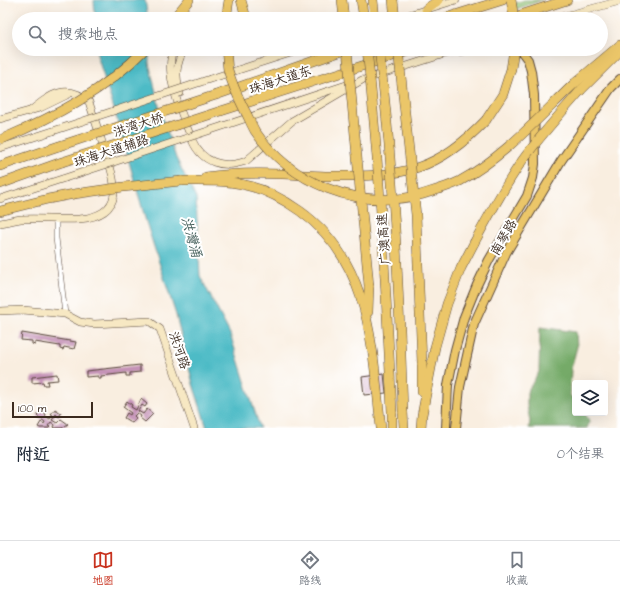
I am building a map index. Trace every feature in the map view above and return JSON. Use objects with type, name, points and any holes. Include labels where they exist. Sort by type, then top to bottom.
[{"type":"highway","points":[[180,12],[189,0]]},
{"type":"highway","points":[[227,12],[229,0]]},
{"type":"highway","points":[[241,0],[244,12]]},
{"type":"highway","points":[[342,0],[343,12]]},
{"type":"highway","points":[[361,0],[363,12]]},
{"type":"highway","points":[[373,0],[374,12]]},
{"type":"highway","points":[[393,0],[394,12]]},
{"type":"highway","points":[[426,9],[439,0]]},
{"type":"highway","points":[[464,12],[503,0]]},
{"type":"highway","points":[[511,0],[513,12]]},
{"type":"highway","points":[[530,12],[567,0]]},
{"type":"highway","points":[[608,55],[620,45]]},
{"type":"highway","points":[[422,415],[435,347],[447,304],[474,243],[497,201],[522,162],[550,125],[581,90],[620,51]]},
{"type":"highway","points":[[1,139],[34,125],[81,99],[119,73],[137,56]]},
{"type":"highway","points":[[227,56],[228,70],[239,99],[255,131],[275,155],[297,174],[325,188],[359,198],[388,200],[408,198],[430,192],[459,181],[494,159],[575,83],[607,56]]},
{"type":"highway","name":"珠海大道东","points":[[216,95],[327,56]]},
{"type":"highway","points":[[348,56],[369,286],[368,321],[381,428]]},
{"type":"highway","name":"广澳高速","points":[[368,56],[374,114],[385,271],[392,428]]},
{"type":"highway","name":"广澳高速","points":[[380,56],[387,113],[398,267],[404,428]]},
{"type":"highway","name":"珠海大道东","points":[[222,111],[393,56]]},
{"type":"highway","points":[[399,56],[416,215],[422,363],[422,428]]},
{"type":"highway","points":[[0,211],[74,194],[123,187],[279,174],[361,176],[397,173],[420,167],[439,159],[455,149],[470,138],[486,120],[503,94],[511,69],[512,56]]},
{"type":"highway","name":"洪湾大桥","points":[[0,166],[216,95]]},
{"type":"highway","name":"洪湾大桥","points":[[0,184],[62,162],[222,111]]},
{"type":"highway","points":[[221,178],[267,192],[312,219],[331,239],[344,258],[355,282],[368,321]]},
{"type":"main road","points":[[417,12],[456,0]]},
{"type":"main road","points":[[580,12],[620,1]]},
{"type":"main road","points":[[172,56],[172,80],[196,149],[202,156],[218,163],[240,163],[246,161],[292,121],[362,80]]},
{"type":"main road","points":[[181,56],[178,63],[176,79],[195,137],[206,154],[217,158],[233,160],[247,158],[255,154]]},
{"type":"main road","points":[[0,148],[282,56]]},
{"type":"main road","name":"珠海大道辅路","points":[[0,199],[436,56]]},
{"type":"main road","name":"南琴路","points":[[446,428],[448,385],[455,350],[464,317],[483,272],[527,196],[533,178],[534,95],[531,71],[528,60],[525,56]]},
{"type":"main road","name":"南琴路","points":[[456,428],[460,387],[474,324],[506,253],[561,161],[611,88],[620,79]]},
{"type":"main road","points":[[0,119],[29,112],[72,93],[81,94],[89,102],[114,178],[115,192],[112,201],[104,211],[93,216],[56,220],[21,219],[0,224]]},
{"type":"main road","name":"洪河路","points":[[0,311],[23,310],[65,314],[80,322],[94,324],[149,321],[160,329],[194,428]]},
{"type":"street","points":[[56,220],[56,238],[65,314]]},
{"type":"green space","points":[[525,0],[543,0],[516,9],[515,3]]},
{"type":"green space","points":[[540,327],[576,332],[577,347],[571,369],[570,395],[572,398],[572,416],[586,416],[590,421],[587,428],[529,428],[530,421],[527,406],[527,392],[539,372]]},
{"type":"water","points":[[94,0],[145,0],[147,12],[95,12]]},
{"type":"water","name":"洪灣涌","points":[[97,56],[149,56],[149,63],[160,110],[176,158],[196,198],[200,276],[230,334],[260,428],[207,428],[193,384],[176,315],[147,225]]},
{"type":"building","points":[[22,333],[76,342],[74,349],[64,347],[63,350],[60,349],[60,346],[35,342],[35,345],[32,344],[32,341],[21,340]]},
{"type":"building","points":[[140,365],[140,372],[130,373],[130,376],[126,376],[126,373],[101,376],[101,378],[98,378],[98,376],[86,377],[86,371]]},
{"type":"building","points":[[57,374],[58,380],[47,381],[48,385],[44,385],[43,382],[32,383],[32,377]]},
{"type":"building","points":[[384,374],[386,393],[364,395],[362,377]]},
{"type":"building","points":[[141,399],[147,404],[145,407],[142,405],[138,411],[143,414],[147,409],[153,414],[145,422],[137,413],[134,416],[136,418],[132,423],[124,418],[127,413],[130,415],[131,413],[123,407],[127,401],[132,405],[131,407],[136,410]]},
{"type":"building","points":[[55,409],[61,413],[59,417],[56,414],[52,420],[57,423],[61,419],[68,424],[62,428],[55,428],[55,425],[51,422],[48,426],[50,427],[49,428],[38,427],[41,422],[44,424],[45,422],[37,416],[41,410],[46,414],[45,416],[50,419],[53,415],[51,414]]}]
